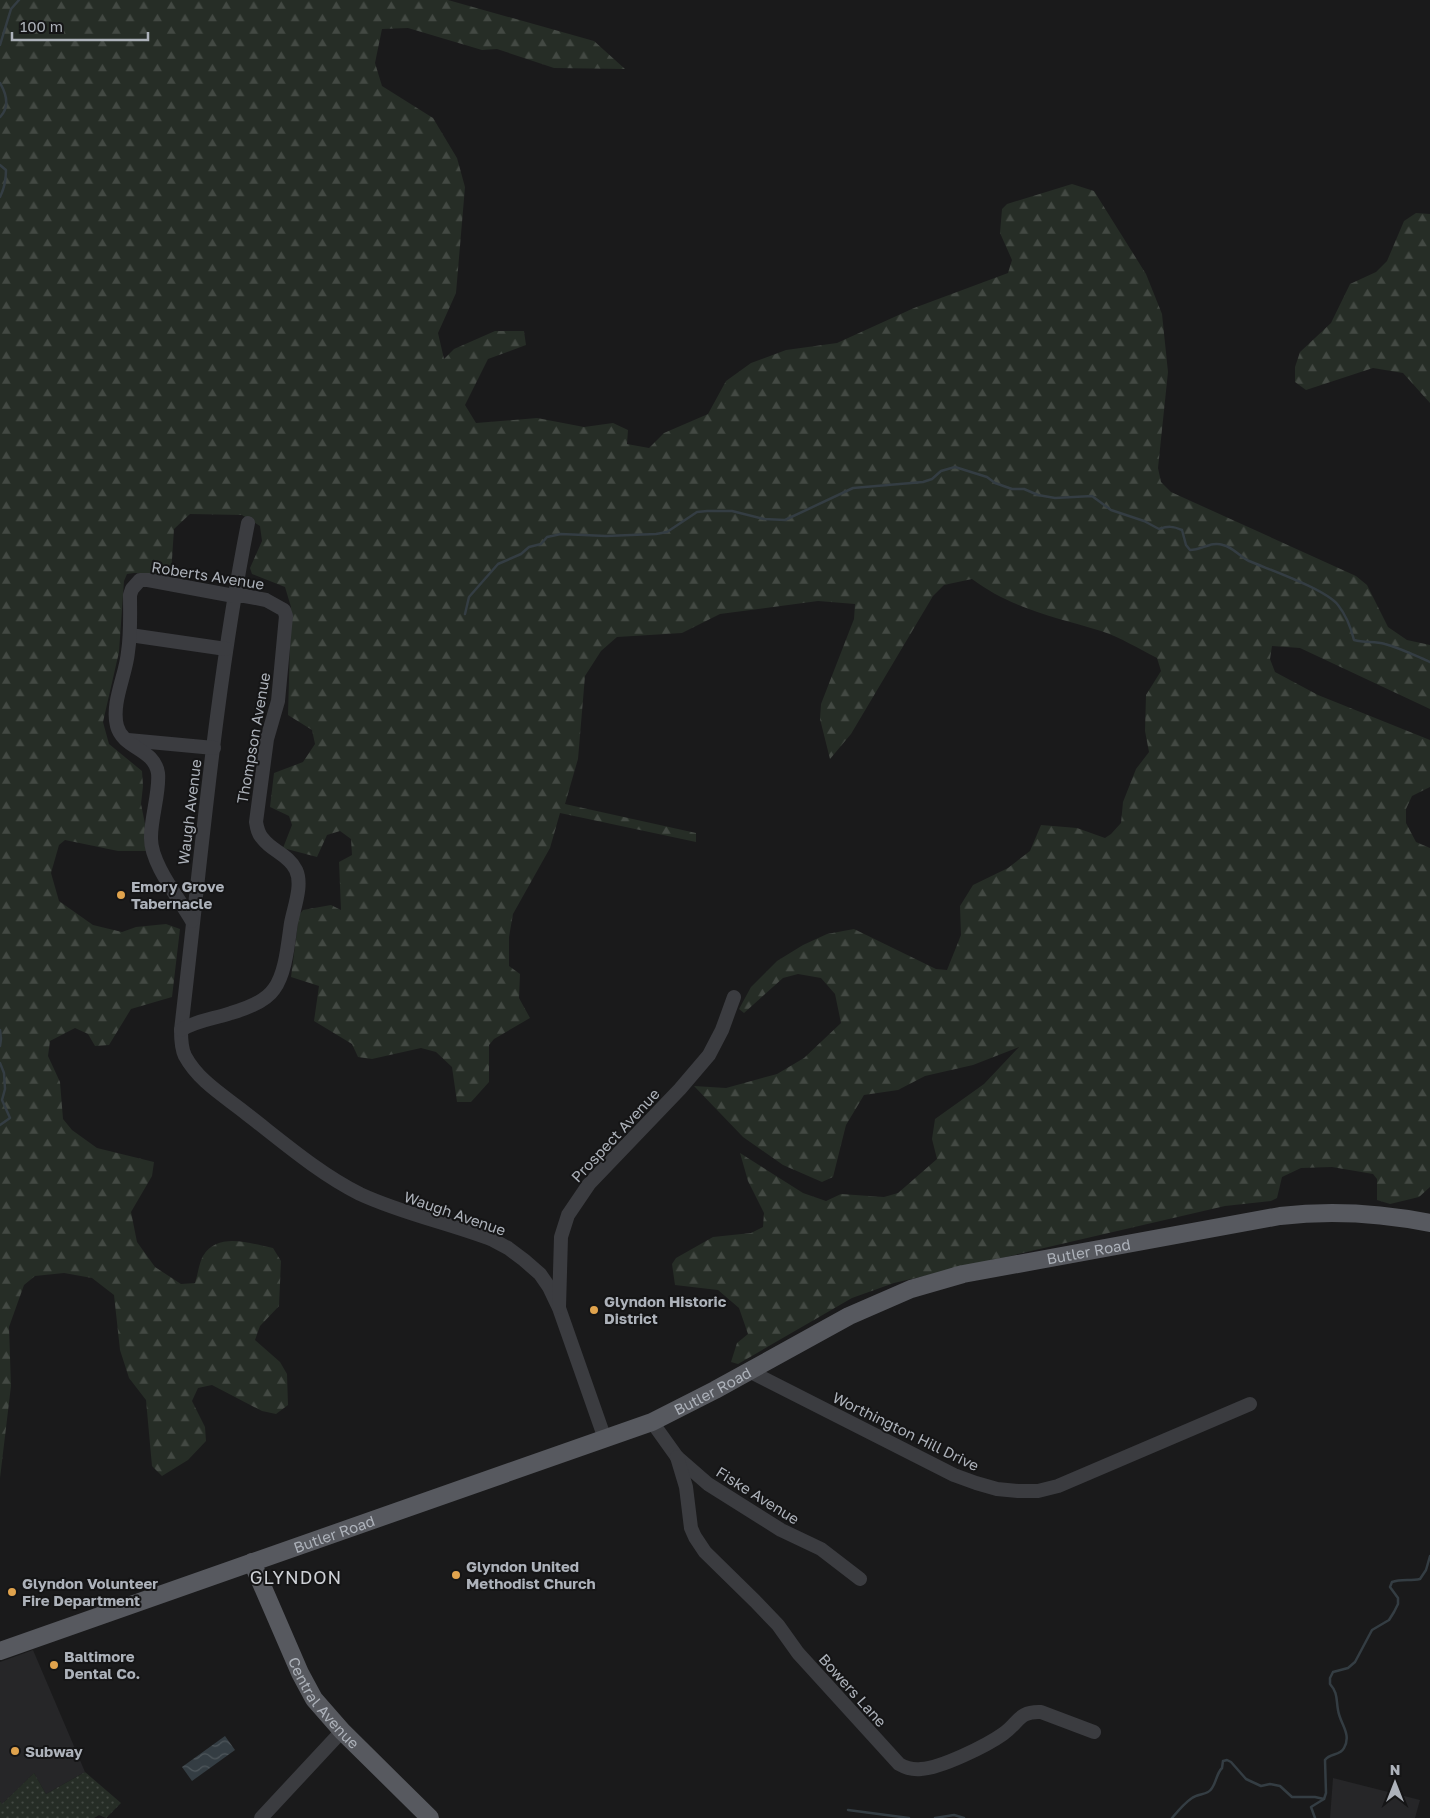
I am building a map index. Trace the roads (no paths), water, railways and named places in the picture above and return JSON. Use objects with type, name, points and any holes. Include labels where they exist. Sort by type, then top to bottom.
[{"type":"main road","name":"Butler Road","points":[[0,1651],[652,1422],[849,1316],[911,1289],[963,1274],[1280,1216],[1315,1212],[1427,1217]]},
{"type":"main road","name":"Central Avenue","points":[[252,1562],[303,1679],[320,1707],[430,1818]]},
{"type":"street","name":"Waugh Avenue","points":[[248,523],[226,649],[192,921],[181,1030],[184,1054],[196,1072],[217,1092],[340,1183],[396,1210],[474,1233],[508,1248],[540,1274],[549,1287],[559,1308],[605,1439]]},
{"type":"street","name":"Roberts Avenue","points":[[125,740],[120,733],[116,715],[130,635],[130,595],[132,589],[140,580],[266,600],[284,610]]},
{"type":"street","name":"Thompson Avenue","points":[[181,1030],[192,1023],[231,1013],[266,997],[274,989],[282,970],[297,896],[298,879],[296,870],[290,861],[263,840],[258,832],[256,822],[266,739],[278,701],[286,625],[284,610]]},
{"type":"street","points":[[130,635],[226,649]]},
{"type":"street","points":[[125,740],[214,748]]},
{"type":"street","points":[[125,740],[151,757],[158,770],[150,839],[160,871],[192,921]]},
{"type":"street","name":"Prospect Avenue","points":[[559,1308],[560,1244],[568,1215],[589,1184],[680,1089],[709,1055],[722,1030],[734,997]]},
{"type":"street","name":"Worthington Hill Drive","points":[[749,1371],[954,1475],[997,1489],[1018,1492],[1058,1486],[1250,1404]]},
{"type":"street","name":"Fiske Avenue","points":[[652,1422],[677,1457],[708,1484],[741,1503],[781,1530],[821,1549],[860,1579]]},
{"type":"street","name":"Bowers Lane","points":[[677,1457],[686,1487],[691,1528],[705,1552],[778,1625],[798,1653],[843,1701],[893,1760],[905,1768],[920,1769],[971,1752],[991,1742],[1006,1732],[1025,1714],[1032,1712],[1041,1712],[1094,1732]]},
{"type":"street","points":[[262,1818],[342,1731]]},
{"type":"water","points":[[225,1736],[235,1750],[192,1781],[182,1767]]},
{"type":"waterway","points":[[0,45],[11,9],[19,0]]},
{"type":"waterway","points":[[0,83],[6,101],[5,109],[0,117]]},
{"type":"waterway","points":[[0,165],[6,170],[5,183],[0,197]]},
{"type":"waterway","points":[[465,614],[469,597],[498,564],[521,554],[529,547],[541,544],[547,537],[561,534],[606,536],[656,534],[667,532],[697,512],[707,511],[732,511],[764,519],[785,520],[853,488],[923,482],[932,479],[941,471],[955,467],[987,477],[995,483],[1012,489],[1024,489],[1038,495],[1055,498],[1092,496],[1111,510],[1144,521],[1159,529],[1170,527],[1182,530],[1186,545],[1190,550],[1214,544],[1227,546],[1249,561],[1310,586],[1331,599],[1343,613],[1350,626],[1354,640],[1385,644],[1430,662]]},
{"type":"waterway","points":[[0,1030],[0,1046]]},
{"type":"waterway","points":[[0,1063],[4,1073],[5,1089],[2,1100],[10,1118],[0,1125]]},
{"type":"waterway","points":[[1315,1818],[1311,1807],[1324,1799],[1326,1793],[1325,1760],[1342,1751],[1347,1738],[1339,1715],[1336,1693],[1330,1684],[1330,1678],[1333,1672],[1348,1668],[1355,1662],[1372,1630],[1389,1620],[1398,1604],[1398,1598],[1390,1587],[1392,1582],[1420,1579],[1426,1570],[1430,1556]]},
{"type":"waterway","points":[[1172,1818],[1192,1798],[1211,1790],[1222,1768],[1223,1761],[1227,1760],[1246,1779],[1261,1786],[1270,1784],[1280,1786],[1292,1797],[1324,1799]]},
{"type":"waterway","points":[[848,1810],[909,1818]]},
{"type":"waterway","points":[[935,1818],[954,1815],[964,1818]]},
{"type":"place","name":"Emory Grove Tabernacle","points":[[121,895]]},
{"type":"place","name":"Glyndon Historic District","points":[[594,1310]]},
{"type":"place","name":"Glyndon United Methodist Church","points":[[456,1575]]},
{"type":"place","name":"Glyndon Volunteer Fire Department","points":[[12,1592]]},
{"type":"place","name":"Baltimore Dental Co.","points":[[54,1665]]},
{"type":"place","name":"Subway","points":[[15,1751]]},
{"type":"district","name":"GLYNDON","points":[[296,1577]]}]
